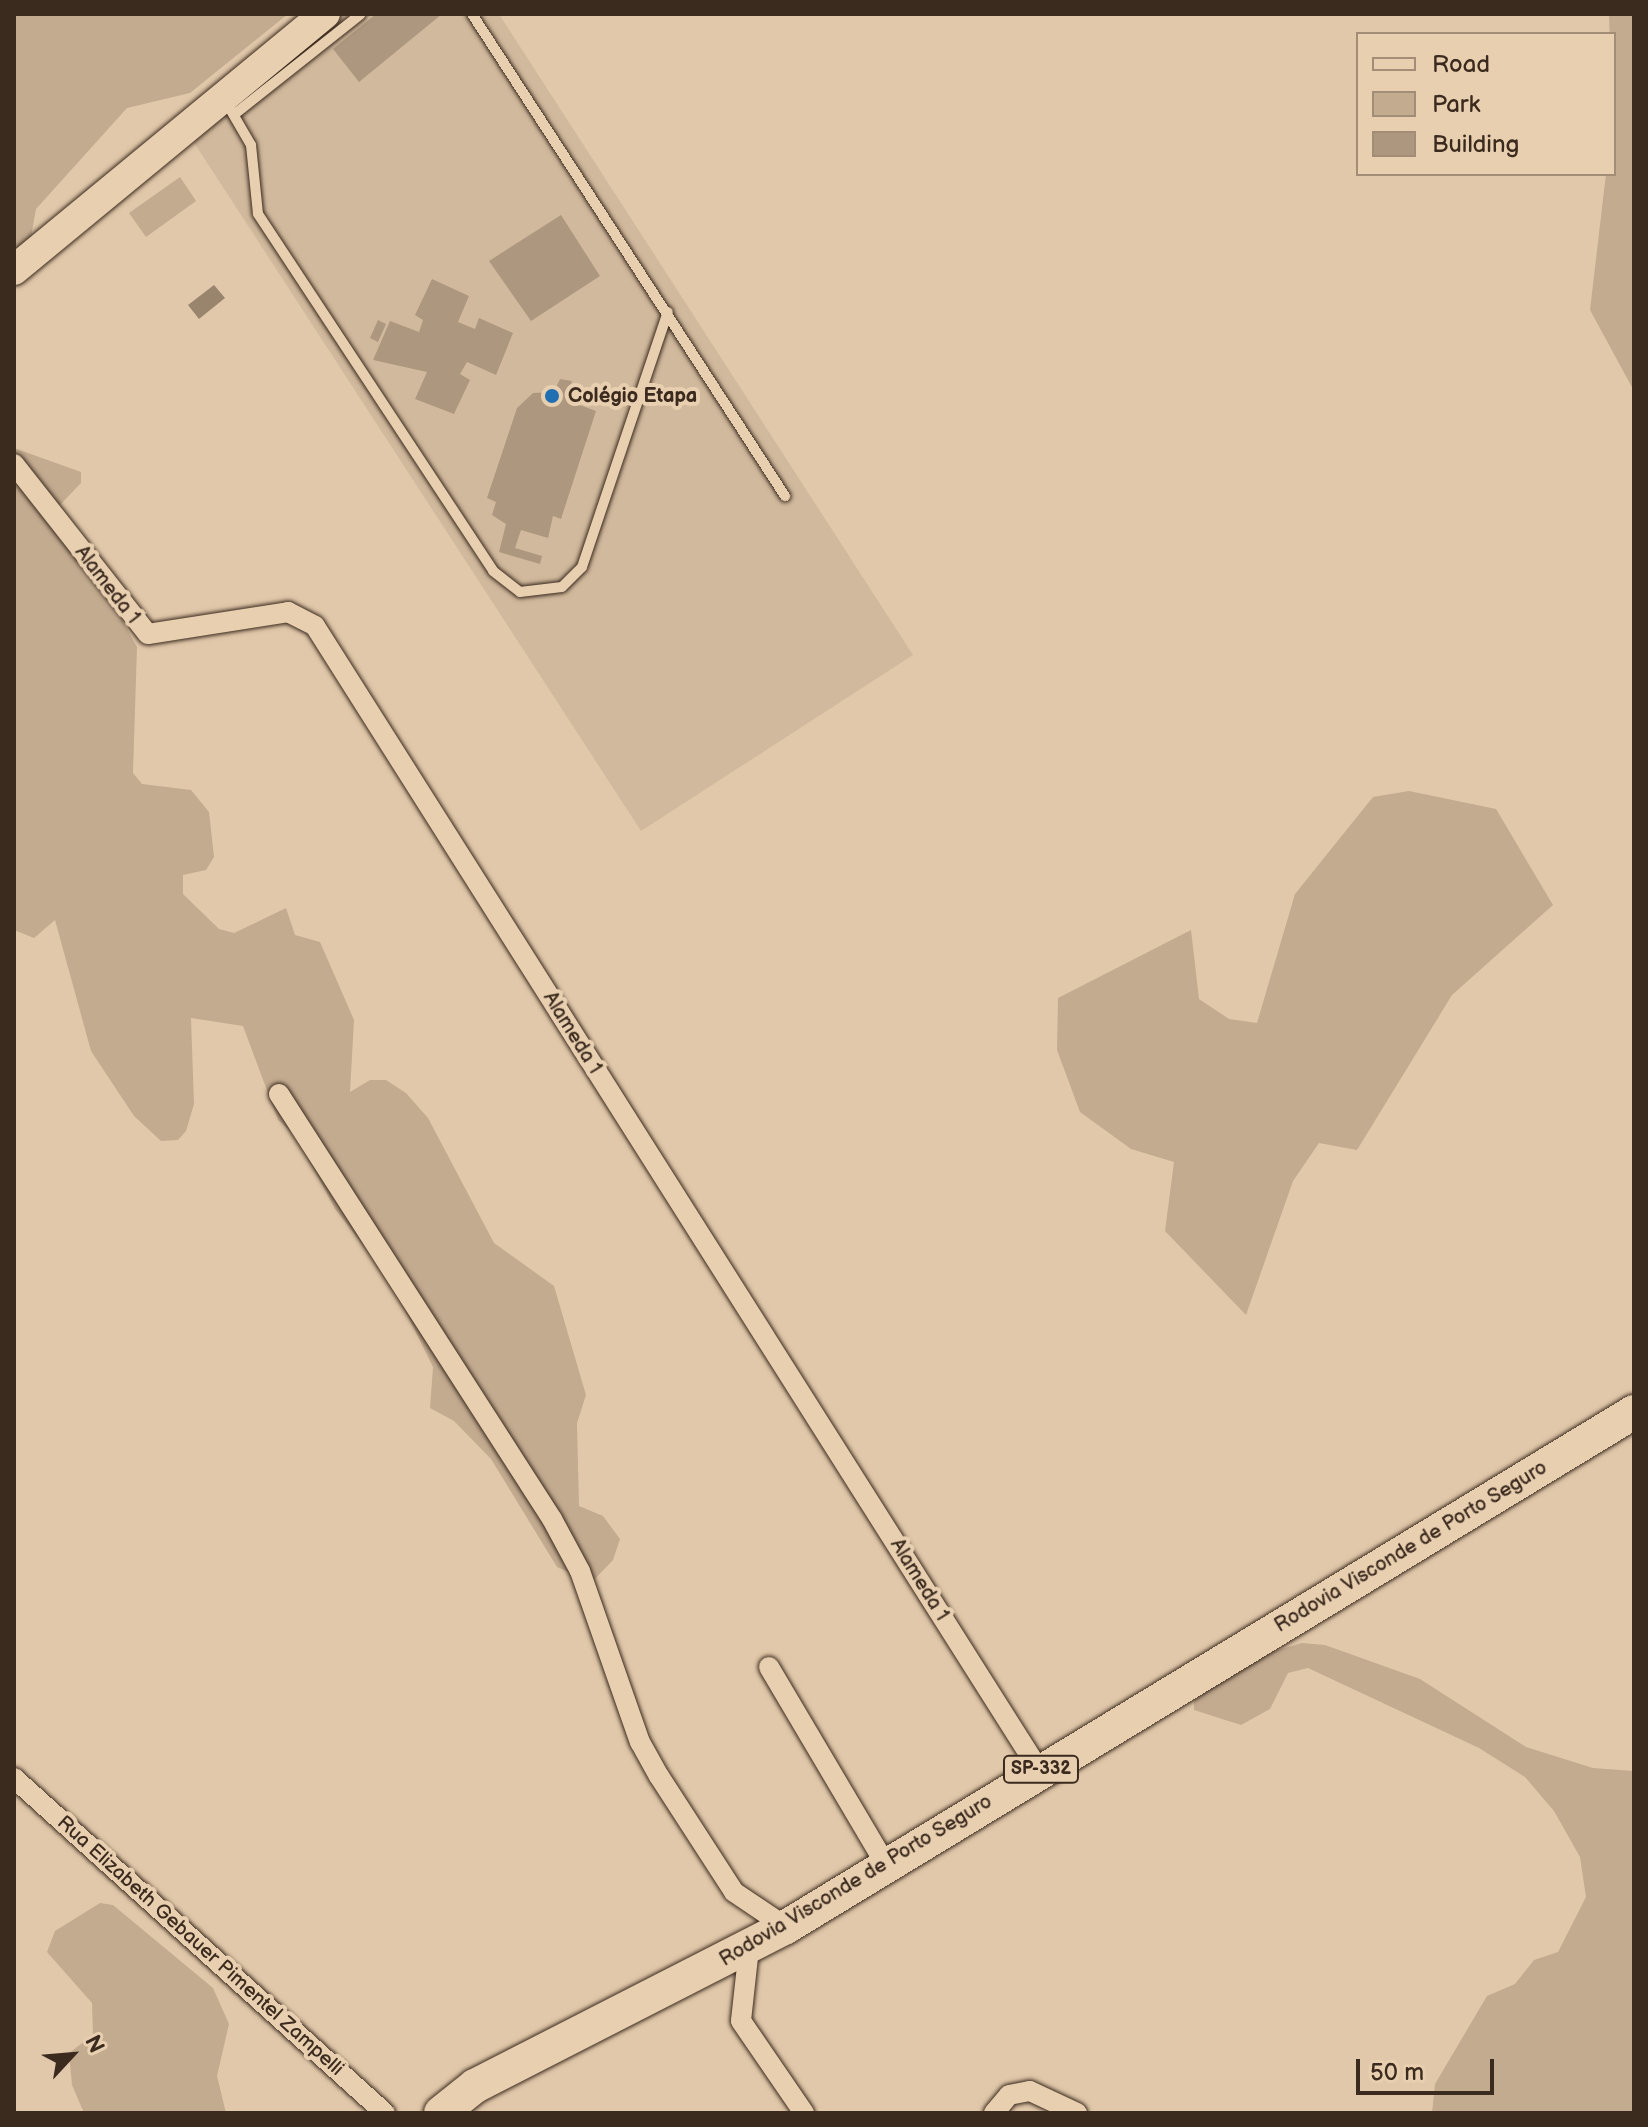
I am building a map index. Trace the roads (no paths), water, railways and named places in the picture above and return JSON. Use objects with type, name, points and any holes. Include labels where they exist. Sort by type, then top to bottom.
[{"type":"main road","points":[[14,270],[229,105],[325,14]]},
{"type":"main road","name":"Rodovia Visconde de Porto Seguro","points":[[441,2113],[475,2086],[786,1927],[1039,1770],[1634,1412]]},
{"type":"street","name":"Alameda 1","points":[[14,464],[148,634],[288,612],[315,626],[1039,1770]]},
{"type":"street","points":[[279,1094],[552,1519],[580,1571],[625,1705],[659,1776],[734,1892],[786,1927]]},
{"type":"street","points":[[769,1667],[886,1865]]},
{"type":"street","name":"Rua Elizabeth Gebauer Pimentel Zampelli","points":[[14,1778],[385,2113]]},
{"type":"street","points":[[749,1948],[741,2021],[804,2113]]},
{"type":"street","points":[[994,2113],[1009,2095],[1030,2091],[1077,2113]]},
{"type":"lane","points":[[361,14],[229,105],[251,145],[258,214],[493,571],[520,592],[562,587],[582,567],[668,312]]},
{"type":"lane","points":[[472,14],[785,496]]},
{"type":"place","name":"Colégio Etapa","points":[[552,396]]}]
